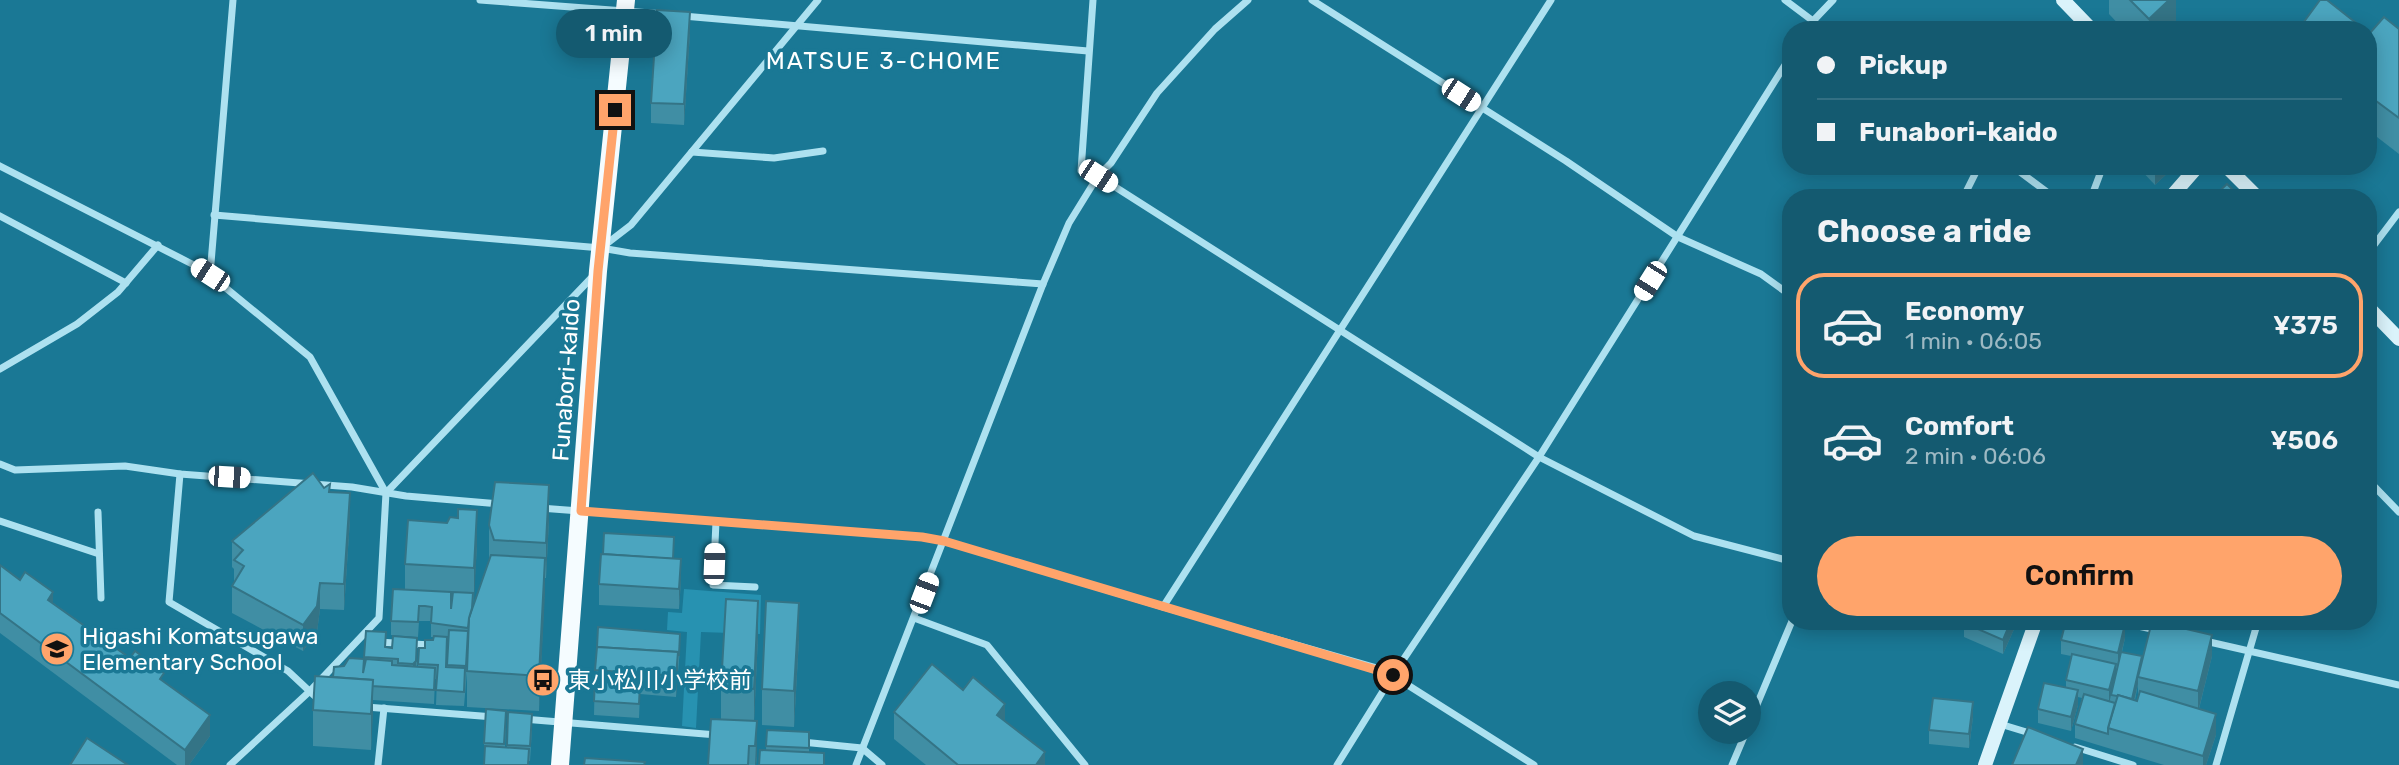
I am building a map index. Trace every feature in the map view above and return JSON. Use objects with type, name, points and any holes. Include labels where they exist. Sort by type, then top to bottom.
[{"type":"main road","name":"Funabori-kaido","points":[[560,765],[598,271],[626,6]]},
{"type":"street","points":[[210,275],[233,0]]},
{"type":"street","points":[[480,0],[626,6],[796,25],[1088,51]]},
{"type":"street","points":[[601,248],[631,225],[818,0]]},
{"type":"street","points":[[1093,0],[1081,171],[1098,176],[1539,457],[1694,536],[1782,559]]},
{"type":"street","points":[[856,765],[1069,223],[1098,176],[1111,163],[1157,93],[1215,29],[1248,0]]},
{"type":"street","points":[[1312,0],[1566,161],[1678,237],[1761,274],[1782,289]]},
{"type":"street","points":[[1163,607],[1551,0]]},
{"type":"street","points":[[1785,0],[1813,21],[1833,0]]},
{"type":"street","points":[[2063,0],[2083,21]]},
{"type":"street","points":[[1337,765],[1393,675],[1539,457],[1782,70]]},
{"type":"street","points":[[692,152],[774,158],[823,151]]},
{"type":"street","points":[[0,166],[158,245],[210,275],[310,357],[386,493],[379,618],[310,691],[230,765]]},
{"type":"street","points":[[2024,175],[2043,189]]},
{"type":"street","points":[[2178,189],[2190,175]]},
{"type":"street","points":[[2235,175],[2249,189]]},
{"type":"street","points":[[2377,241],[2399,212]]},
{"type":"street","points":[[214,215],[601,248],[630,253],[1043,284]]},
{"type":"street","points":[[0,216],[126,283]]},
{"type":"street","points":[[0,369],[77,324],[118,292],[158,245]]},
{"type":"street","points":[[386,493],[598,271]]},
{"type":"street","points":[[2377,316],[2399,339]]},
{"type":"street","points":[[0,464],[15,470],[125,466],[180,474],[352,487],[386,493],[503,504]]},
{"type":"street","points":[[180,474],[169,602],[288,671],[323,704]]},
{"type":"street","points":[[2377,489],[2399,512]]},
{"type":"street","points":[[530,507],[922,537],[944,541],[1384,670],[1534,765]]},
{"type":"street","points":[[98,512],[101,598]]},
{"type":"street","points":[[0,521],[99,554]]},
{"type":"street","points":[[716,522],[713,585],[755,587]]},
{"type":"street","points":[[914,618],[987,645],[1085,765]]},
{"type":"street","points":[[1761,696],[1789,630]]},
{"type":"street","points":[[1986,765],[2033,630]]},
{"type":"street","points":[[2156,630],[2169,633]]},
{"type":"street","points":[[2216,765],[2256,630]]},
{"type":"street","points":[[2196,639],[2399,685]]},
{"type":"street","points":[[359,640],[444,645]]},
{"type":"street","points":[[359,706],[502,718]]},
{"type":"street","points":[[378,765],[384,708]]},
{"type":"street","points":[[515,719],[721,735]]},
{"type":"street","points":[[2000,724],[2040,736]]},
{"type":"street","points":[[788,741],[862,748],[883,765]]},
{"type":"street","points":[[1732,765],[1741,744]]},
{"type":"street","points":[[2067,744],[2133,765]]},
{"type":"shaded area","points":[[684,589],[761,595],[760,634],[701,632],[696,728],[682,726],[687,632],[667,630],[668,612],[682,613]]},
{"type":"building","points":[[2130,0],[2169,0],[2149,19]]},
{"type":"building","points":[[2320,0],[2327,0],[2354,21],[2305,21]]},
{"type":"building","points":[[657,10],[690,12],[684,104],[651,103]]},
{"type":"building","points":[[2384,17],[2399,29],[2399,118],[2377,102],[2377,25]]},
{"type":"building","points":[[313,473],[324,488],[330,484],[329,492],[350,493],[344,584],[320,583],[317,606],[303,625],[232,586],[244,566],[234,560],[243,550],[232,541]]},
{"type":"building","points":[[495,482],[549,485],[546,543],[494,540],[489,525]]},
{"type":"building","points":[[458,509],[477,510],[474,568],[405,564],[408,520],[447,523],[450,517],[458,518]]},
{"type":"building","points":[[604,533],[674,537],[673,559],[603,554]]},
{"type":"building","points":[[601,554],[681,559],[679,589],[599,584]]},
{"type":"building","points":[[491,555],[545,558],[539,676],[467,671],[469,618]]},
{"type":"building","points":[[0,565],[20,580],[25,572],[53,592],[48,600],[130,658],[135,651],[164,673],[160,679],[210,715],[185,750],[0,613]]},
{"type":"building","points":[[393,589],[451,592],[451,609],[453,592],[473,593],[468,628],[431,623],[432,607],[425,606],[419,606],[418,622],[391,621]]},
{"type":"building","points":[[726,599],[758,601],[754,689],[721,687]]},
{"type":"building","points":[[766,601],[799,603],[794,691],[762,689]]},
{"type":"building","points":[[598,627],[680,634],[679,655],[678,652],[597,647]]},
{"type":"building","points":[[449,630],[468,631],[466,666],[447,665]]},
{"type":"building","points":[[1980,630],[2007,630],[2003,640]]},
{"type":"building","points":[[2064,630],[2124,630],[2118,653],[2061,640]]},
{"type":"building","points":[[2150,630],[2191,630],[2212,635],[2198,691],[2138,677]]},
{"type":"building","points":[[366,631],[386,632],[385,647],[392,648],[393,636],[417,638],[416,661],[413,664],[398,663],[398,659],[364,657]]},
{"type":"building","points":[[434,636],[447,637],[446,667],[465,668],[464,692],[436,690],[438,665],[418,664],[419,648],[425,648],[425,640],[433,640]]},
{"type":"building","points":[[597,647],[678,652],[676,676],[595,670]]},
{"type":"building","points":[[2121,652],[2142,656],[2132,699],[2111,695]]},
{"type":"building","points":[[2072,654],[2116,664],[2109,690],[2066,680]]},
{"type":"building","points":[[349,658],[364,659],[363,673],[366,659],[392,661],[392,665],[435,668],[434,690],[372,686],[373,680],[333,677],[334,667],[344,666]]},
{"type":"building","points":[[932,664],[963,690],[973,677],[1005,704],[997,715],[1045,752],[1036,765],[958,765],[894,712]]},
{"type":"building","points":[[315,676],[373,680],[371,714],[313,710]]},
{"type":"building","points":[[595,680],[640,683],[639,704],[594,701]]},
{"type":"building","points":[[2044,683],[2078,690],[2071,717],[2038,709]]},
{"type":"building","points":[[2140,691],[2216,714],[2203,756],[2108,728],[2118,695],[2137,701]]},
{"type":"building","points":[[2084,694],[2115,703],[2108,734],[2075,724]]},
{"type":"building","points":[[1933,698],[1973,702],[1969,734],[1929,730]]},
{"type":"building","points":[[486,709],[506,711],[504,744],[484,743]]},
{"type":"building","points":[[508,712],[532,714],[530,746],[507,745]]},
{"type":"building","points":[[711,719],[757,721],[755,746],[749,746],[748,765],[708,765]]},
{"type":"building","points":[[2028,727],[2083,749],[2076,765],[2012,765]]},
{"type":"building","points":[[767,730],[809,732],[809,748],[766,746]]},
{"type":"building","points":[[87,738],[128,765],[70,765]]},
{"type":"building","points":[[485,746],[529,749],[528,765],[484,765]]},
{"type":"building","points":[[760,750],[824,753],[824,765],[759,765]]},
{"type":"building","points":[[585,758],[645,762],[644,765],[584,765]]},
{"type":"place","name":"Higashi Komatsugawa Elementary School","points":[[57,649]]},
{"type":"place","name":"東小松川小学校前","points":[[543,680]]},
{"type":"district","name":"MATSUE 3-CHOME","points":[[884,61]]},
{"type":"route","points":[[615,110],[598,271],[581,511],[922,537],[944,541],[1384,670],[1393,675]]}]
